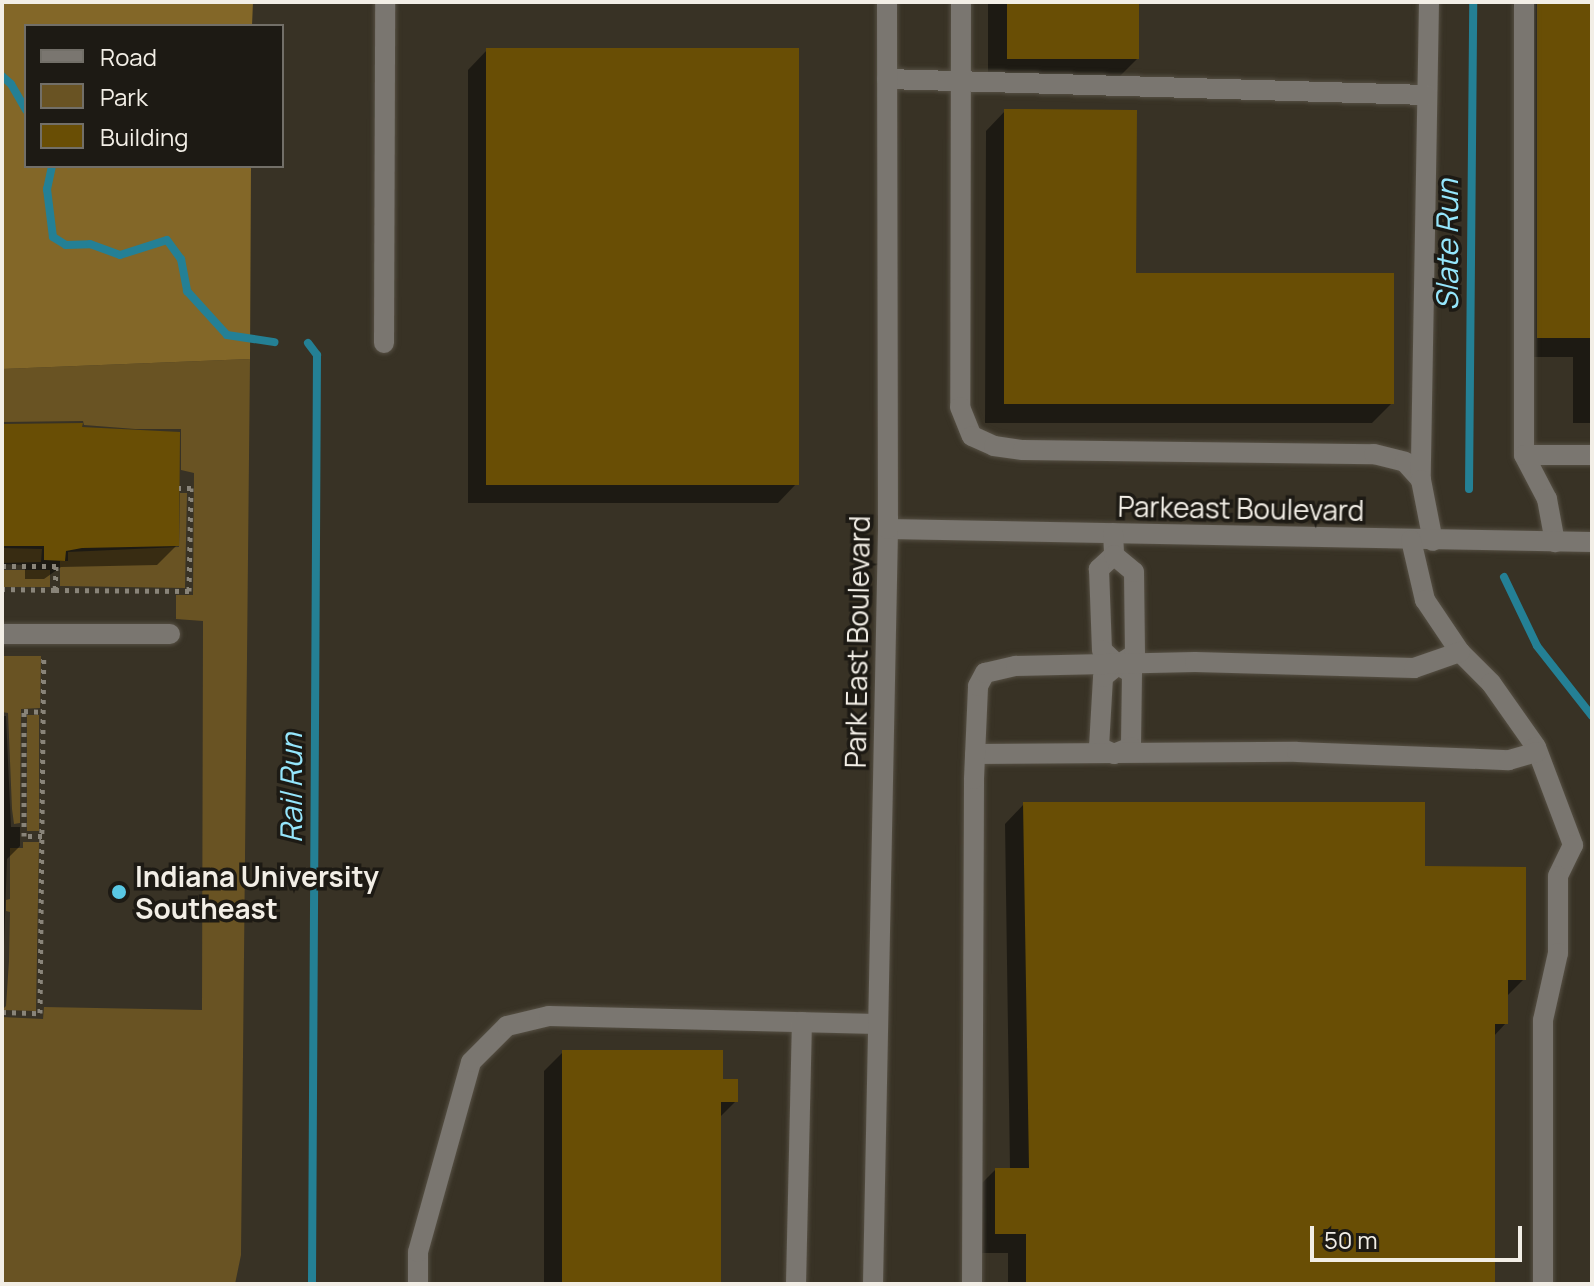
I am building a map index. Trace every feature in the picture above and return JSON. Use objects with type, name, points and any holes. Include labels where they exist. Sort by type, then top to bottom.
[{"type":"street","points":[[384,343],[385,2]]},
{"type":"street","name":"Park East Boulevard","points":[[873,1284],[888,529],[887,2]]},
{"type":"street","points":[[961,2],[960,407],[972,436],[994,446],[1023,450],[1374,454],[1405,462],[1421,480]]},
{"type":"street","points":[[1429,2],[1421,480],[1433,541]]},
{"type":"street","points":[[1524,2],[1524,455],[1547,499],[1555,542]]},
{"type":"street","points":[[887,79],[1427,95]]},
{"type":"street","points":[[1524,455],[1592,455]]},
{"type":"street","name":"Parkeast Boulevard","points":[[888,529],[1592,542]]},
{"type":"street","points":[[1113,533],[1114,555],[1134,572],[1135,654],[1118,665],[1103,677],[1099,747],[1114,754],[1131,747],[1132,673],[1118,665],[1102,650],[1099,569],[1114,555]]},
{"type":"street","points":[[1411,540],[1425,600],[1460,652],[1491,683],[1537,752],[1573,845],[1558,876],[1558,953],[1543,1020],[1543,1284]]},
{"type":"street","points":[[2,634],[170,634]]},
{"type":"street","points":[[972,1284],[975,754],[978,686],[985,673],[1016,666],[1195,662],[1414,668],[1460,652]]},
{"type":"street","points":[[975,754],[1061,751],[1114,754],[1297,752],[1509,760],[1537,752]]},
{"type":"street","points":[[418,1284],[418,1252],[471,1062],[507,1026],[549,1016],[877,1024]]},
{"type":"street","points":[[796,1284],[802,1022]]},
{"type":"path","points":[[2,589],[189,591],[191,488],[179,488]]},
{"type":"path","points":[[2,566],[56,566],[55,590]]},
{"type":"path","points":[[2,1012],[40,1013],[44,653],[30,653]]},
{"type":"path","points":[[42,836],[24,836],[24,711],[44,712]]},
{"type":"green space","points":[[250,359],[241,1255],[235,1284],[2,1284],[2,1017],[43,1019],[44,1007],[202,1010],[203,621],[176,619],[176,595],[193,595],[194,473],[181,470],[181,429],[84,425],[83,421],[2,422],[2,369]]},
{"type":"green space","points":[[180,493],[187,493],[185,588],[60,586],[60,561],[68,561],[68,552],[179,547]]},
{"type":"green space","points":[[2,548],[42,549],[41,562],[2,563]]},
{"type":"green space","points":[[2,570],[50,570],[50,587],[2,587]]},
{"type":"green space","points":[[2,656],[41,656],[40,708],[21,709],[20,823],[14,824],[8,713],[2,712]]},
{"type":"green space","points":[[27,715],[39,715],[39,831],[27,831]]},
{"type":"green space","points":[[23,842],[39,842],[36,1011],[2,1010],[6,1006],[9,961],[10,912],[6,911],[6,900],[10,899],[10,848],[23,848]]},
{"type":"shaded area","points":[[2,2],[253,2],[252,24],[24,24],[24,168],[251,168],[250,359],[2,369]]},
{"type":"building","points":[[1007,2],[1139,2],[1139,59],[1007,59]]},
{"type":"building","points":[[1537,2],[1592,2],[1592,338],[1537,338]]},
{"type":"building","points":[[486,48],[799,48],[799,485],[486,485]]},
{"type":"building","points":[[1004,109],[1137,110],[1136,273],[1394,273],[1394,404],[1004,404]]},
{"type":"building","points":[[83,423],[82,427],[180,432],[179,546],[82,548],[66,551],[65,561],[44,560],[44,546],[2,546],[2,424]]},
{"type":"building","points":[[1023,802],[1425,802],[1425,866],[1526,867],[1526,980],[1508,980],[1508,1024],[1495,1024],[1495,1284],[1026,1284],[1026,1234],[995,1234],[995,1168],[1029,1168]]},
{"type":"building","points":[[562,1050],[723,1050],[723,1079],[738,1079],[738,1102],[721,1102],[721,1284],[562,1284]]},
{"type":"waterway","name":"Slate Run","points":[[1469,489],[1473,2]]},
{"type":"waterway","name":"Rail Run","points":[[2,76],[11,84],[24,107]]},
{"type":"waterway","name":"Rail Run","points":[[52,168],[47,189],[53,237],[66,245],[90,244],[120,255],[167,240],[181,259],[187,291],[227,335],[274,342]]},
{"type":"waterway","name":"Rail Run","points":[[308,343],[317,355],[312,1284]]},
{"type":"waterway","name":"Slate Run","points":[[1504,577],[1537,646],[1592,716]]},
{"type":"place","name":"Indiana University Southeast","points":[[119,892]]}]
